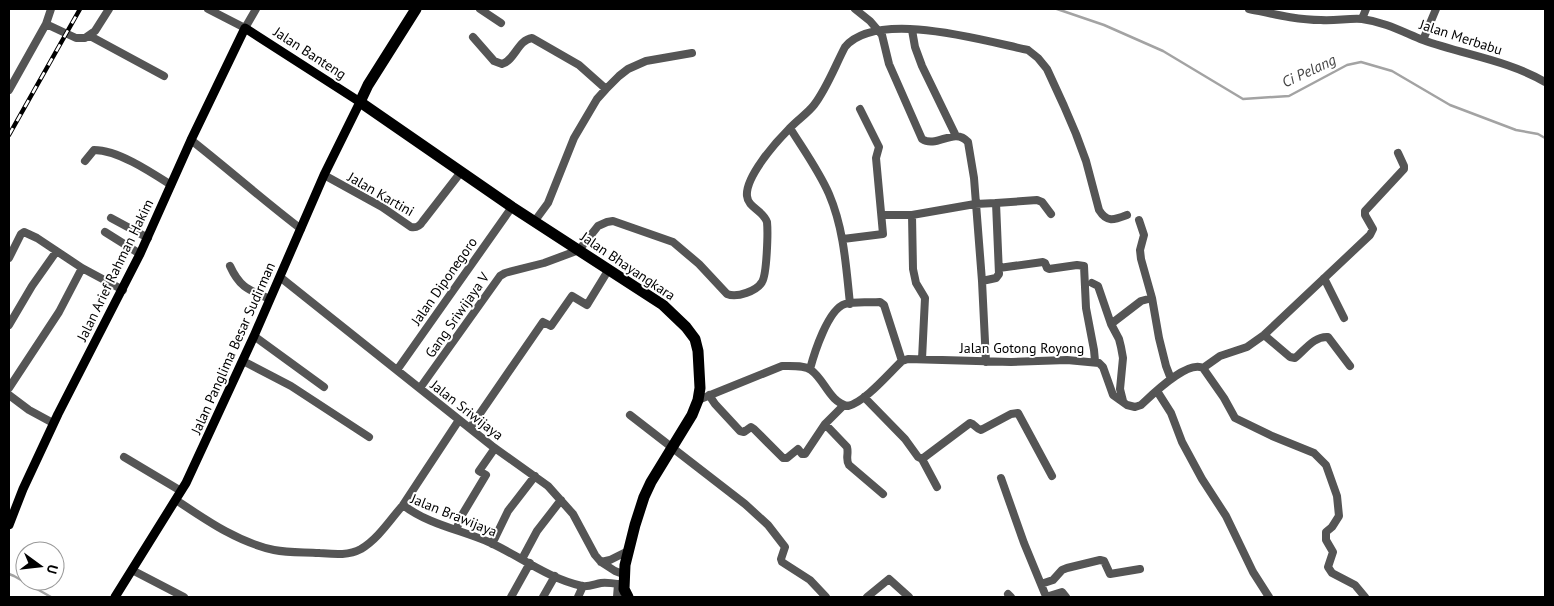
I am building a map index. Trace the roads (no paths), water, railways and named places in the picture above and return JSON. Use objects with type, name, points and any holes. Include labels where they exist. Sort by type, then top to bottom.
[{"type":"highway","points":[[360,102],[368,85],[416,9]]},
{"type":"highway","name":"Jalan Bhayangkara","points":[[360,102],[512,208],[663,305],[686,327],[694,340],[698,351],[700,388],[698,400],[692,415],[647,489],[628,551],[622,581],[628,597]]},
{"type":"main road","name":"Jalan Banteng","points":[[246,28],[360,102]]},
{"type":"main road","name":"Jalan Arief Rahman Hakim","points":[[9,525],[23,488],[54,423],[123,290],[191,140],[246,28]]},
{"type":"main road","name":"Jalan Panglima Besar Sudirman","points":[[115,597],[176,500],[192,470],[243,361],[324,176],[360,102]]},
{"type":"street","points":[[9,90],[46,24],[51,9]]},
{"type":"street","points":[[46,24],[76,38],[85,38],[90,36],[109,9]]},
{"type":"street","points":[[208,9],[246,28],[256,9]]},
{"type":"street","points":[[480,9],[501,23]]},
{"type":"street","points":[[854,9],[880,32],[886,45],[889,64],[922,139],[928,141],[956,136],[966,140],[970,147],[982,281],[986,362]]},
{"type":"street","name":"Jalan Merbabu","points":[[1249,9],[1313,20],[1362,19],[1397,28],[1423,40],[1511,66],[1545,82]]},
{"type":"street","points":[[1362,19],[1366,9]]},
{"type":"street","points":[[1423,40],[1436,9]]},
{"type":"street","points":[[579,250],[598,226],[613,221],[673,242],[699,264],[726,294],[732,296],[743,294],[760,284],[764,275],[767,222],[762,213],[749,204],[747,198],[747,192],[756,170],[775,144],[814,105],[850,41],[864,34],[893,28],[946,33],[1028,50],[1033,53],[1047,70],[1076,134],[1102,216],[1114,219],[1126,215]]},
{"type":"street","points":[[912,30],[915,47],[922,66],[956,136]]},
{"type":"street","points":[[90,36],[164,76]]},
{"type":"street","points":[[474,37],[494,61],[502,64],[509,60],[526,40],[532,38],[579,66],[606,89]]},
{"type":"street","points":[[534,222],[548,203],[578,131],[597,99],[606,89],[628,69],[646,61],[692,53]]},
{"type":"street","points":[[843,239],[883,234],[876,158],[879,147],[860,109]]},
{"type":"street","points":[[790,128],[829,194],[838,216],[843,239],[850,304]]},
{"type":"street","points":[[191,140],[222,163],[249,189],[300,230]]},
{"type":"street","points":[[85,161],[94,150],[104,150],[142,166],[171,185]]},
{"type":"street","points":[[1204,368],[1220,356],[1247,347],[1264,335],[1372,233],[1373,229],[1365,215],[1365,211],[1402,172],[1404,166],[1398,153]]},
{"type":"street","name":"Jalan Kartini","points":[[324,176],[382,207],[414,227],[420,226],[461,172]]},
{"type":"street","points":[[882,215],[912,214],[975,204],[1037,200],[1042,202],[1051,214]]},
{"type":"street","points":[[982,281],[998,276],[996,204]]},
{"type":"street","name":"Jalan Diponegoro","points":[[397,370],[512,208]]},
{"type":"street","points":[[912,214],[913,269],[916,282],[925,298],[922,359]]},
{"type":"street","points":[[111,218],[148,238]]},
{"type":"street","points":[[1140,220],[1144,235],[1140,254],[1152,298],[1166,366],[1171,379]]},
{"type":"street","points":[[9,258],[21,234],[24,232],[37,238],[82,268],[123,290]]},
{"type":"street","points":[[105,232],[140,254]]},
{"type":"street","name":"Gang Sriwijaya V","points":[[420,388],[500,276],[579,250]]},
{"type":"street","points":[[9,325],[32,286],[56,252]]},
{"type":"street","points":[[999,268],[1043,262],[1049,269],[1077,265],[1084,266],[1086,308],[1095,361]]},
{"type":"street","points":[[230,266],[243,286],[270,299]]},
{"type":"street","points":[[9,388],[59,312],[82,268]]},
{"type":"street","points":[[470,428],[543,322],[551,326],[572,296],[587,305],[609,269]]},
{"type":"street","name":"Jalan Sriwijaya","points":[[280,277],[459,420],[548,486],[573,514],[595,554],[603,563]]},
{"type":"street","points":[[1324,278],[1344,318]]},
{"type":"street","points":[[1092,283],[1098,286],[1111,324],[1119,339],[1123,358],[1120,384],[1123,401],[1128,405],[1135,407],[1141,405],[1171,379],[1191,367],[1199,366],[1204,368],[1235,418],[1314,453],[1326,465],[1331,475],[1339,504],[1339,516],[1332,527],[1326,532],[1326,540],[1333,552],[1328,567],[1332,573],[1355,585],[1365,597]]},
{"type":"street","points":[[1111,324],[1141,302],[1152,298]]},
{"type":"street","points":[[698,400],[782,366],[792,366],[810,369],[837,401],[844,405],[852,405],[864,397],[902,361],[884,304],[880,302],[840,306],[829,321],[817,345],[810,369]]},
{"type":"street","points":[[1264,335],[1294,358],[1315,340],[1328,337],[1350,366]]},
{"type":"street","points":[[254,336],[324,387]]},
{"type":"street","name":"Jalan Gotong Royong","points":[[902,361],[915,358],[986,362],[1095,361],[1103,367],[1113,395],[1123,401]]},
{"type":"street","points":[[243,361],[291,386],[369,437]]},
{"type":"street","points":[[1157,391],[1168,407],[1182,442],[1202,479],[1226,516],[1253,572],[1269,597]]},
{"type":"street","points":[[9,395],[29,410],[54,423]]},
{"type":"street","points":[[709,395],[740,431],[744,432],[751,427],[783,458],[787,458],[798,450],[805,454],[825,424],[844,405]]},
{"type":"street","points":[[864,397],[922,459],[937,487]]},
{"type":"street","points":[[922,459],[970,423],[981,430],[1016,412],[1020,416],[1052,476]]},
{"type":"street","points":[[630,415],[745,504],[768,525],[785,547],[782,562],[810,580],[826,597]]},
{"type":"street","points":[[403,505],[459,420]]},
{"type":"street","points":[[825,424],[846,447],[849,465],[883,494]]},
{"type":"street","points":[[456,530],[462,515],[486,474],[480,471],[495,448]]},
{"type":"street","points":[[124,457],[181,491]]},
{"type":"street","points":[[492,544],[508,511],[535,476]]},
{"type":"street","points":[[1001,478],[1041,584],[1047,595],[1062,592],[1066,597]]},
{"type":"street","name":"Jalan Brawijaya","points":[[176,500],[220,528],[259,546],[288,552],[337,554],[355,552],[367,545],[403,505],[424,518],[492,544],[554,576],[583,586],[622,581]]},
{"type":"street","points":[[522,559],[537,531],[561,500]]},
{"type":"street","points":[[603,563],[628,551]]},
{"type":"street","points":[[1041,584],[1053,580],[1062,570],[1100,560],[1104,561],[1110,574],[1140,569]]},
{"type":"street","points":[[511,597],[530,563]]},
{"type":"street","points":[[603,563],[622,581],[617,597]]},
{"type":"street","points":[[603,563],[607,571],[603,583]]},
{"type":"street","points":[[132,570],[184,597]]},
{"type":"street","points":[[543,597],[554,576]]},
{"type":"street","points":[[867,597],[889,579],[909,597]]},
{"type":"street","points":[[578,597],[583,586]]},
{"type":"street","points":[[167,588],[174,597]]},
{"type":"waterway","name":"Ci Pelang","points":[[1057,9],[1104,25],[1163,51],[1243,99],[1289,96],[1347,65],[1361,62],[1392,71],[1450,105],[1516,130],[1538,134],[1545,138]]},
{"type":"waterway","points":[[9,574],[51,597]]},
{"type":"railway","points":[[9,135],[80,9]]}]
